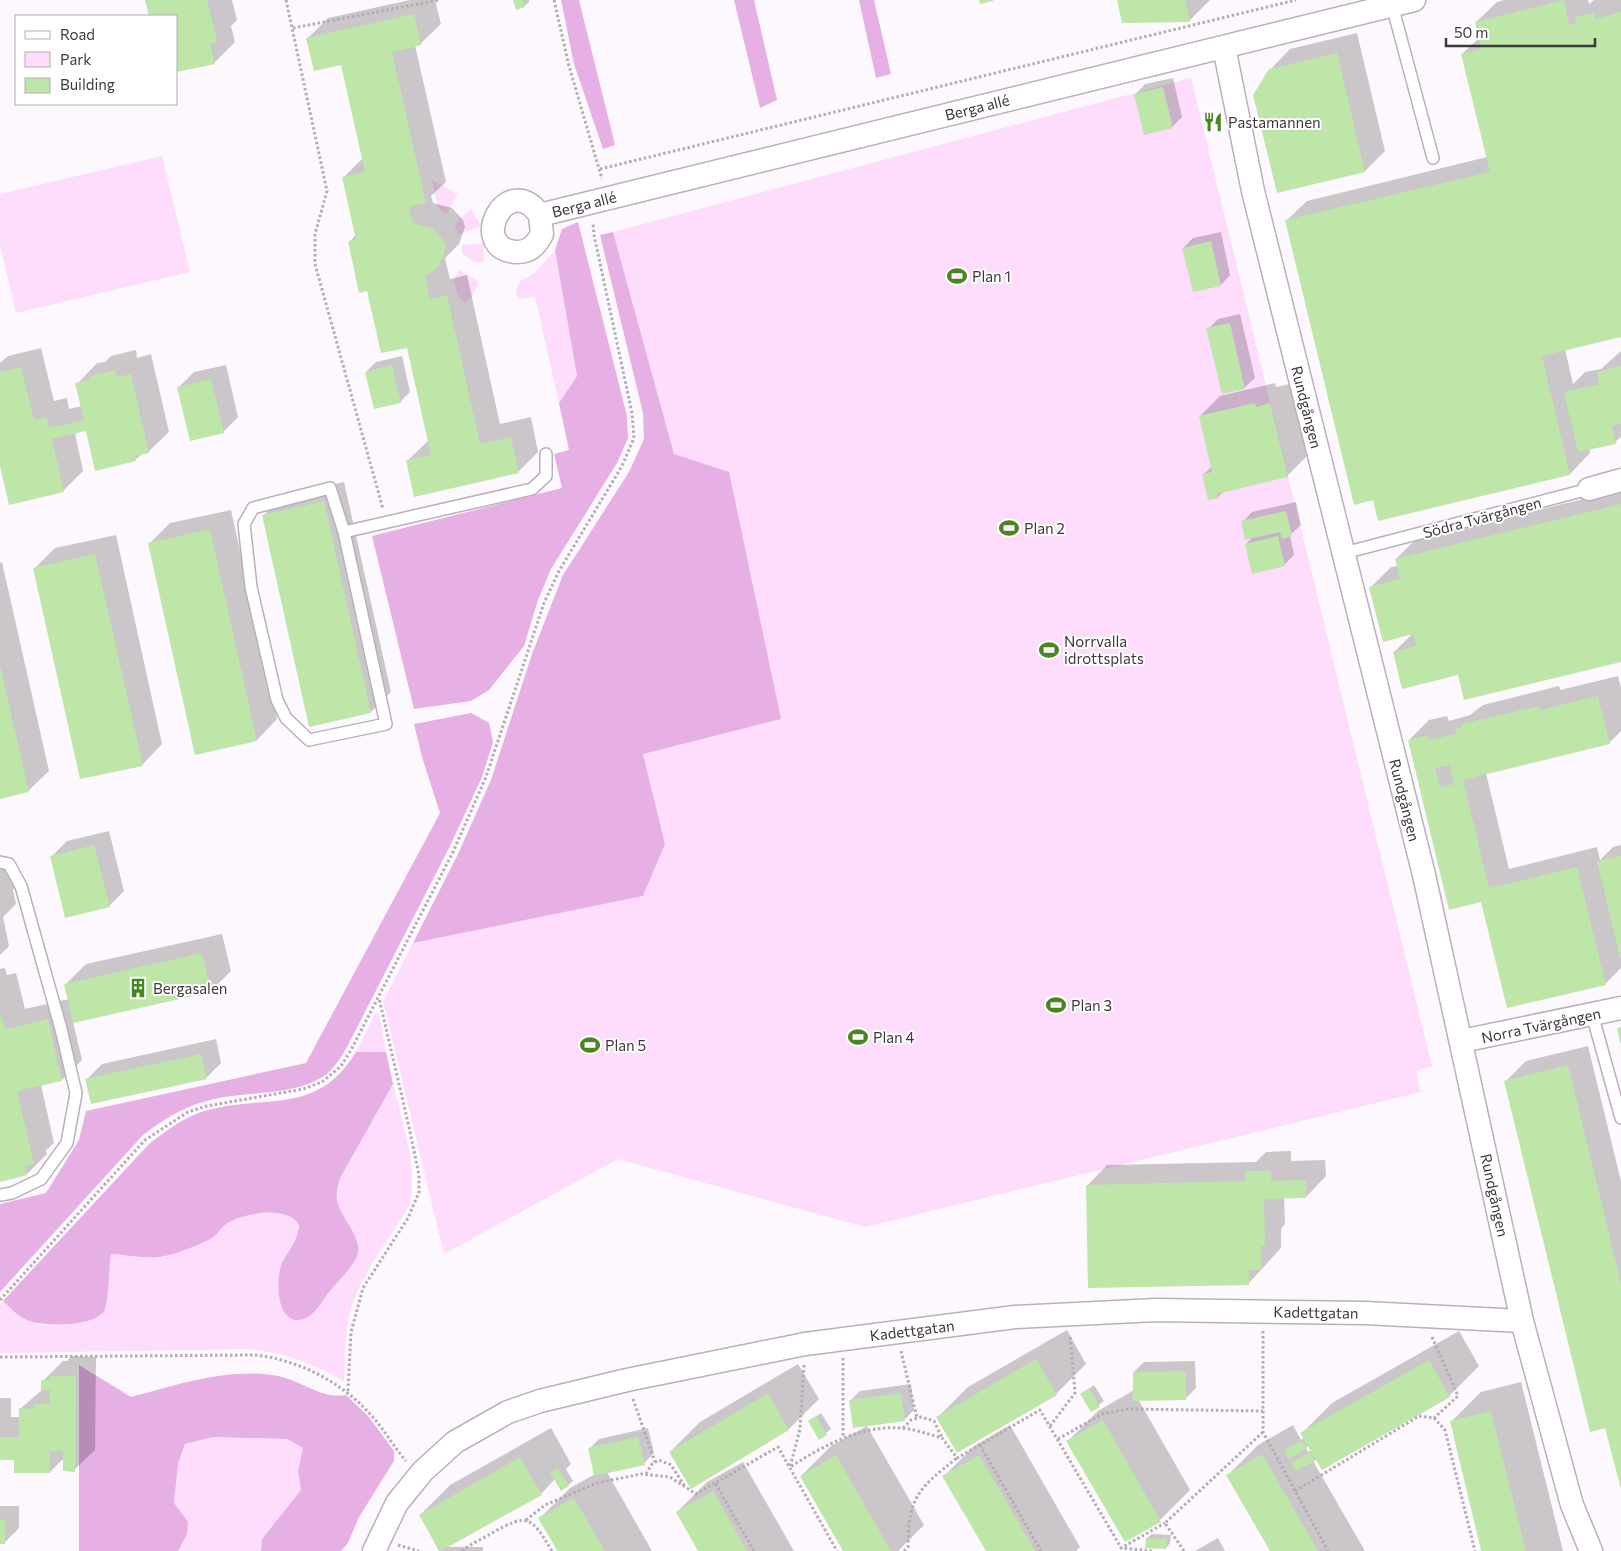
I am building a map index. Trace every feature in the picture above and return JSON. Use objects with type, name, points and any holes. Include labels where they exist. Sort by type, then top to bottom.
[{"type":"street","name":"Berga allé","points":[[540,214],[1414,0]]},
{"type":"street","name":"Rundgången","points":[[1224,47],[1253,191],[1424,876],[1462,1041],[1522,1321],[1572,1505],[1591,1551]]},
{"type":"street","name":"Södra Tvärgången","points":[[1589,489],[1621,480]]},
{"type":"street","name":"Norra Tvärgången","points":[[1462,1041],[1621,1008]]},
{"type":"street","name":"Kadettgatan","points":[[374,1551],[394,1509],[410,1485],[436,1458],[456,1442],[508,1412],[540,1401],[627,1380],[806,1344],[1015,1317],[1068,1316],[1156,1310],[1263,1310],[1522,1321]]},
{"type":"lane","points":[[1392,5],[1433,158]]},
{"type":"lane","points":[[344,532],[532,489],[546,476],[546,454]]},
{"type":"lane","points":[[330,488],[344,532],[386,724],[309,740],[286,718],[277,700],[251,587],[244,524],[253,508],[330,488]]},
{"type":"lane","name":"Södra Tvärgången","points":[[1344,553],[1589,489]]},
{"type":"lane","points":[[0,862],[9,864],[21,886],[61,1029],[76,1094],[67,1143],[41,1179],[12,1193],[0,1194]]},
{"type":"lane","points":[[1592,1014],[1620,1114]]},
{"type":"path","points":[[286,0],[327,191],[315,234],[315,264],[386,521]]},
{"type":"path","points":[[293,28],[439,0]]},
{"type":"path","points":[[554,0],[569,66],[600,169],[1296,0]]},
{"type":"path","points":[[0,1300],[145,1140],[188,1112],[207,1106],[303,1089],[322,1082],[341,1066],[453,852],[486,777],[544,602],[559,571],[622,466],[634,438],[632,412],[594,235],[593,220]]},
{"type":"path","points":[[348,1391],[351,1332],[363,1288],[408,1218],[419,1192],[419,1175],[409,1127],[378,998]]},
{"type":"path","points":[[1263,1310],[1263,1432],[1328,1551]]},
{"type":"path","points":[[1050,1426],[1075,1393],[1068,1316]]},
{"type":"path","points":[[1422,1316],[1458,1396],[1434,1418]]},
{"type":"path","points":[[896,1332],[917,1418]]},
{"type":"path","points":[[843,1339],[843,1438]]},
{"type":"path","points":[[790,1467],[800,1428],[806,1344]]},
{"type":"path","points":[[0,1357],[275,1357],[313,1372],[348,1391],[372,1416],[407,1461]]},
{"type":"path","points":[[627,1380],[655,1462]]},
{"type":"path","points":[[1058,1439],[1102,1414],[1128,1409],[1263,1412]]},
{"type":"path","points":[[904,1551],[908,1547],[908,1527],[914,1501],[926,1482],[957,1458],[1040,1410],[1122,1549]]},
{"type":"path","points":[[1295,1491],[1419,1416],[1434,1418],[1445,1430],[1475,1551]]},
{"type":"path","points":[[903,1429],[917,1418],[921,1417],[934,1421],[942,1438],[957,1458]]},
{"type":"path","points":[[790,1467],[816,1451],[843,1438],[883,1428],[903,1429],[942,1438]]},
{"type":"path","points":[[1122,1549],[1165,1523],[1263,1432]]},
{"type":"path","points":[[980,1445],[1041,1551]]},
{"type":"path","points":[[526,1520],[544,1505],[598,1483],[646,1474],[670,1477],[696,1494],[778,1447],[837,1551]]},
{"type":"path","points":[[646,1474],[652,1464],[659,1460],[670,1465],[685,1486]]},
{"type":"path","points":[[715,1483],[754,1551]]},
{"type":"path","points":[[462,1551],[514,1520],[526,1520],[538,1527],[552,1551]]},
{"type":"path","points":[[1165,1523],[1184,1551]]},
{"type":"path","points":[[1122,1549],[1152,1551]]},
{"type":"green space","name":"Norrvalla idrottsplats","points":[[1191,78],[1432,1066],[1416,1071],[1421,1092],[865,1227],[618,1159],[444,1254],[383,1001],[413,943],[642,896],[665,844],[643,754],[674,454],[613,232]]},
{"type":"green space","points":[[162,156],[190,272],[16,313],[0,244],[0,194]]},
{"type":"green space","points":[[432,180],[458,194],[446,214],[438,208]]},
{"type":"green space","points":[[471,209],[481,226],[458,235],[455,226],[458,220]]},
{"type":"green space","points":[[484,243],[483,263],[475,262],[462,254],[462,245]]},
{"type":"green space","points":[[555,250],[577,376],[559,403],[535,297],[518,299],[516,290],[520,281],[535,273]]},
{"type":"green space","points":[[459,270],[479,282],[473,295],[465,303],[458,296],[454,280]]},
{"type":"green space","points":[[376,1012],[379,1013],[386,1052],[356,1052]]},
{"type":"green space","points":[[393,1084],[411,1159],[412,1189],[410,1204],[370,1267],[356,1294],[347,1326],[344,1381],[298,1360],[275,1353],[249,1349],[0,1353],[0,1305],[3,1301],[29,1320],[41,1324],[52,1326],[77,1321],[105,1308],[111,1254],[145,1258],[165,1257],[211,1238],[235,1219],[254,1214],[273,1212],[290,1216],[297,1221],[298,1232],[282,1264],[278,1289],[305,1319],[311,1315],[356,1257],[358,1242],[338,1207],[336,1199],[340,1178]]},
{"type":"green space","points":[[213,1437],[287,1439],[303,1448],[298,1471],[301,1490],[262,1539],[261,1551],[178,1551],[187,1534],[174,1503],[178,1464],[185,1444]]},
{"type":"shaded area","points":[[561,0],[579,0],[615,145],[603,149],[574,64]]},
{"type":"shaded area","points":[[734,0],[754,0],[777,100],[760,108]]},
{"type":"shaded area","points":[[859,0],[874,0],[891,74],[876,78]]},
{"type":"shaded area","points":[[578,222],[627,416],[628,438],[617,463],[551,569],[538,600],[524,646],[489,690],[471,701],[414,709],[372,536],[562,488],[554,454],[569,450],[559,403],[577,376],[555,250],[562,229]]},
{"type":"shaded area","points":[[613,232],[674,454],[729,472],[781,719],[643,754],[665,844],[643,896],[413,943],[458,854],[491,780],[532,654],[563,575],[629,472],[644,439],[643,413],[600,235]]},
{"type":"shaded area","points":[[471,713],[489,723],[493,742],[482,777],[449,848],[347,1047],[334,1066],[317,1080],[302,1086],[287,1090],[237,1095],[207,1101],[181,1110],[158,1124],[143,1135],[0,1292],[0,1204],[46,1193],[79,1140],[86,1111],[306,1063],[440,813],[422,757],[414,724]]},
{"type":"shaded area","points":[[356,1052],[386,1052],[393,1084],[340,1178],[338,1186],[337,1200],[342,1214],[355,1235],[358,1249],[357,1256],[348,1270],[308,1317],[295,1320],[288,1316],[280,1300],[280,1270],[295,1241],[299,1226],[294,1219],[276,1213],[252,1214],[241,1217],[225,1225],[212,1238],[171,1255],[152,1258],[111,1254],[106,1306],[104,1311],[90,1320],[68,1324],[34,1322],[21,1317],[3,1301],[149,1144],[170,1129],[192,1116],[208,1110],[290,1099],[308,1094],[325,1086],[341,1072]]},
{"type":"shaded area","points":[[79,1365],[131,1397],[203,1379],[241,1374],[278,1376],[320,1392],[337,1396],[346,1395],[368,1416],[394,1451],[394,1461],[359,1517],[348,1543],[341,1551],[261,1551],[262,1539],[301,1490],[298,1471],[303,1448],[287,1439],[213,1437],[185,1444],[178,1464],[174,1503],[188,1522],[187,1534],[178,1551],[79,1551]]},
{"type":"building","points":[[145,0],[207,0],[217,41],[210,44],[215,64],[178,72],[178,15],[149,15]]},
{"type":"building","points":[[513,0],[523,0],[525,7],[516,10]]},
{"type":"building","points":[[979,0],[993,0],[993,1],[980,4]]},
{"type":"building","points":[[1117,0],[1185,0],[1190,22],[1122,23]]},
{"type":"building","points":[[1564,0],[1569,25],[1576,23],[1575,17],[1594,13],[1595,19],[1621,12],[1621,337],[1542,356],[1570,475],[1378,521],[1373,500],[1354,505],[1285,220],[1490,172],[1461,54],[1481,49],[1475,22]]},
{"type":"building","points":[[414,14],[421,45],[392,52],[426,203],[409,207],[413,223],[432,228],[443,240],[446,248],[439,266],[425,277],[430,299],[447,295],[480,444],[511,437],[519,473],[414,497],[406,460],[431,455],[407,348],[381,353],[367,291],[359,293],[348,241],[356,240],[342,177],[365,172],[341,65],[314,71],[306,38]]},
{"type":"building","points":[[1337,53],[1365,172],[1277,193],[1253,95],[1269,69]]},
{"type":"building","points":[[1163,87],[1173,128],[1144,135],[1134,94]]},
{"type":"building","points":[[1211,241],[1221,286],[1193,292],[1182,248]]},
{"type":"building","points":[[1230,323],[1245,389],[1222,394],[1206,328]]},
{"type":"building","points":[[392,365],[401,403],[374,409],[365,372]]},
{"type":"building","points":[[1621,366],[1621,424],[1612,426],[1616,444],[1578,452],[1564,392],[1599,384],[1597,372]]},
{"type":"building","points":[[21,367],[34,420],[47,417],[49,428],[84,420],[75,383],[90,380],[89,376],[115,370],[117,377],[131,374],[149,453],[135,456],[136,461],[95,471],[86,431],[52,439],[64,492],[9,505],[0,466],[0,372]]},
{"type":"building","points":[[211,379],[224,433],[190,441],[177,387]]},
{"type":"building","points":[[1255,403],[1256,407],[1270,403],[1288,477],[1217,494],[1219,498],[1208,500],[1202,474],[1212,472],[1199,416]]},
{"type":"building","points":[[324,501],[371,713],[309,727],[262,515]]},
{"type":"building","points":[[1621,504],[1621,662],[1464,700],[1458,675],[1402,689],[1393,652],[1416,646],[1413,634],[1383,642],[1369,587],[1400,579],[1395,559]]},
{"type":"building","points":[[1286,511],[1292,536],[1282,539],[1280,532],[1245,540],[1241,521]]},
{"type":"building","points":[[210,529],[257,741],[195,755],[148,543]]},
{"type":"building","points":[[1278,536],[1285,566],[1252,574],[1245,544]]},
{"type":"building","points":[[95,554],[143,766],[80,779],[33,568]]},
{"type":"building","points":[[0,665],[29,792],[0,799]]},
{"type":"building","points":[[1598,696],[1610,744],[1463,780],[1489,888],[1577,867],[1606,985],[1507,1008],[1481,902],[1449,910],[1408,740],[1427,735],[1429,740],[1456,734],[1455,729],[1462,728],[1461,724],[1539,706],[1540,710]],"holes":[[[1450,765],[1454,784],[1440,787],[1435,768]]]},
{"type":"building","points":[[94,845],[110,907],[65,918],[50,856]]},
{"type":"building","points":[[1621,856],[1621,958],[1620,958],[1597,861]]},
{"type":"building","name":"Bergasalen","points":[[202,953],[211,992],[73,1023],[64,984]]},
{"type":"building","points":[[0,1012],[5,1029],[48,1019],[62,1081],[17,1091],[34,1164],[25,1166],[27,1175],[0,1182]]},
{"type":"building","points":[[1621,1027],[1621,1043],[1620,1043],[1617,1028]]},
{"type":"building","points":[[201,1054],[207,1079],[91,1104],[85,1079]]},
{"type":"building","points":[[1568,1065],[1621,1283],[1621,1489],[1605,1428],[1590,1432],[1504,1081]]},
{"type":"building","points":[[1245,1171],[1271,1171],[1271,1181],[1306,1180],[1306,1198],[1264,1199],[1265,1246],[1261,1246],[1261,1270],[1249,1270],[1249,1285],[1088,1288],[1086,1185],[1245,1181]]},
{"type":"building","points":[[1036,1359],[1057,1395],[957,1453],[936,1417]]},
{"type":"building","points":[[1429,1360],[1450,1397],[1322,1470],[1300,1433]]},
{"type":"building","points":[[1186,1371],[1186,1400],[1133,1401],[1133,1372]]},
{"type":"building","points":[[50,1376],[76,1376],[75,1472],[63,1471],[63,1451],[50,1451],[50,1473],[14,1473],[14,1460],[0,1460],[0,1437],[19,1437],[19,1408],[34,1409],[35,1404],[50,1404],[50,1390],[41,1390],[41,1380],[49,1380]]},
{"type":"building","points":[[1089,1388],[1100,1407],[1091,1412],[1080,1394]]},
{"type":"building","points":[[768,1393],[789,1430],[691,1489],[669,1452]]},
{"type":"building","points":[[901,1393],[905,1421],[853,1428],[849,1400]]},
{"type":"building","points":[[1491,1411],[1526,1551],[1481,1551],[1450,1421]]},
{"type":"building","points":[[816,1416],[827,1435],[819,1440],[808,1421]]},
{"type":"building","points":[[1103,1420],[1161,1522],[1125,1542],[1066,1441]]},
{"type":"building","points":[[638,1437],[645,1465],[594,1476],[588,1448]]},
{"type":"building","points":[[1302,1440],[1307,1448],[1289,1459],[1284,1450]]},
{"type":"building","points":[[1310,1452],[1315,1461],[1296,1471],[1291,1463]]},
{"type":"building","points":[[1262,1454],[1318,1551],[1270,1551],[1226,1475]]},
{"type":"building","points":[[836,1455],[891,1551],[843,1551],[800,1476]]},
{"type":"building","points":[[979,1455],[1035,1551],[986,1551],[942,1476]]},
{"type":"building","points":[[520,1457],[542,1495],[440,1551],[419,1515]]},
{"type":"building","points":[[558,1468],[569,1486],[561,1491],[550,1473]]},
{"type":"building","points":[[713,1491],[747,1551],[698,1551],[676,1512]]},
{"type":"building","points":[[574,1498],[605,1551],[557,1551],[538,1518]]},
{"type":"building","points":[[0,1520],[5,1520],[5,1544],[0,1544]]},
{"type":"building","points":[[1146,1538],[1167,1539],[1166,1549],[1145,1548]]},
{"type":"place","name":"Pastamannen","points":[[1213,122]]},
{"type":"place","name":"Plan 1","points":[[957,276]]},
{"type":"place","name":"Plan 2","points":[[1009,528]]},
{"type":"place","name":"Norrvalla idrottsplats","points":[[1049,650]]},
{"type":"place","name":"Bergasalen","points":[[138,988]]},
{"type":"place","name":"Plan 3","points":[[1056,1005]]},
{"type":"place","name":"Plan 4","points":[[858,1037]]},
{"type":"place","name":"Plan 5","points":[[590,1045]]}]
